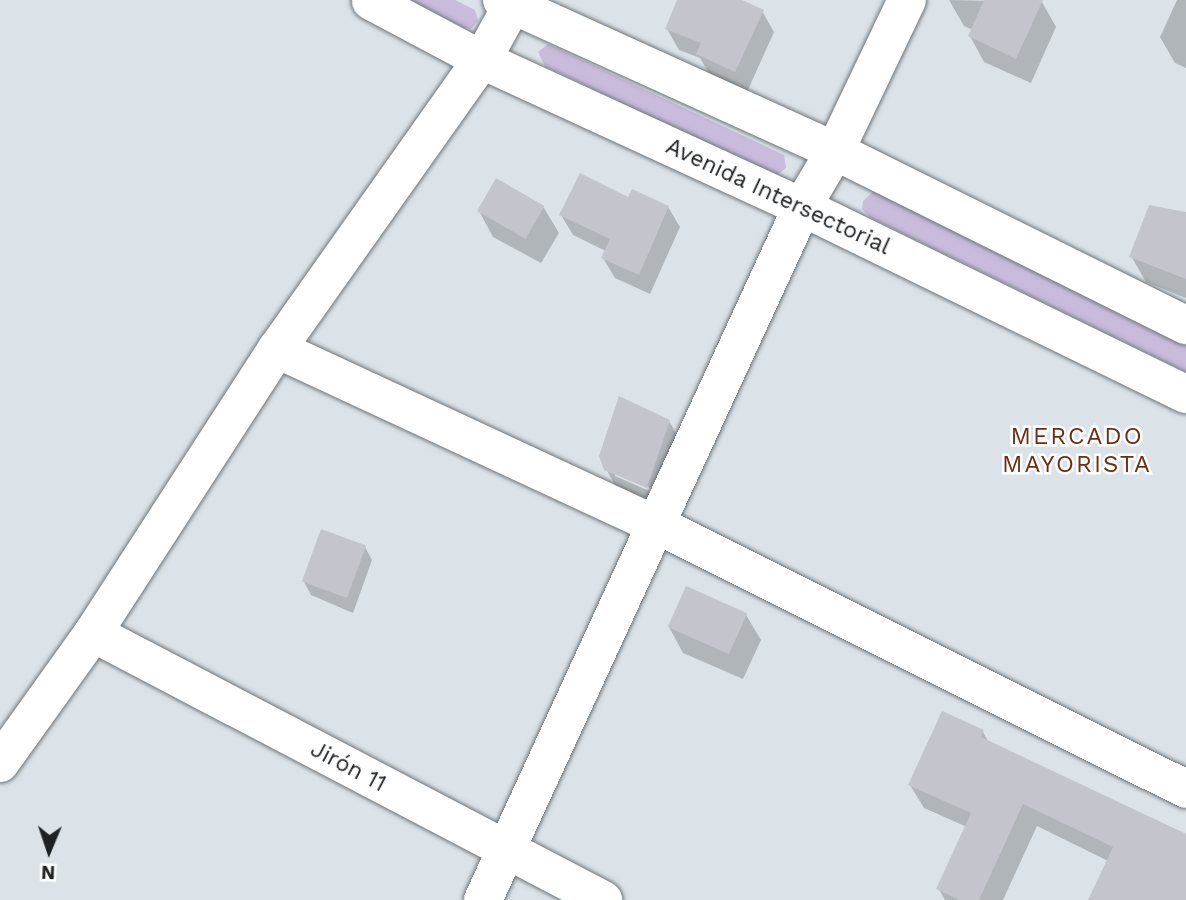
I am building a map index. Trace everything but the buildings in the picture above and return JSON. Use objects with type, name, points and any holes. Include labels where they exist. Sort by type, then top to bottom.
[{"type":"street","name":"Avenida Intersectorial","points":[[370,0],[482,60],[802,207],[1186,394]]},
{"type":"street","points":[[483,900],[508,851],[802,207],[835,151],[907,0]]},
{"type":"street","points":[[0,764],[93,633],[277,349],[482,60],[510,2],[835,151],[1186,325]]},
{"type":"street","points":[[277,349],[657,526],[1186,789]]},
{"type":"street","name":"Jirón 11","points":[[93,633],[603,900]]},
{"type":"shaded area","points":[[409,0],[455,0],[475,10],[478,21],[471,29],[465,28]]},
{"type":"shaded area","points":[[548,44],[784,155],[786,168],[777,175],[769,174],[545,66],[538,52]]},
{"type":"shaded area","points":[[874,191],[1186,344],[1186,372],[871,218],[862,209],[863,201]]},
{"type":"district","name":"MERCADO MAYORISTA","points":[[1077,451]]}]
